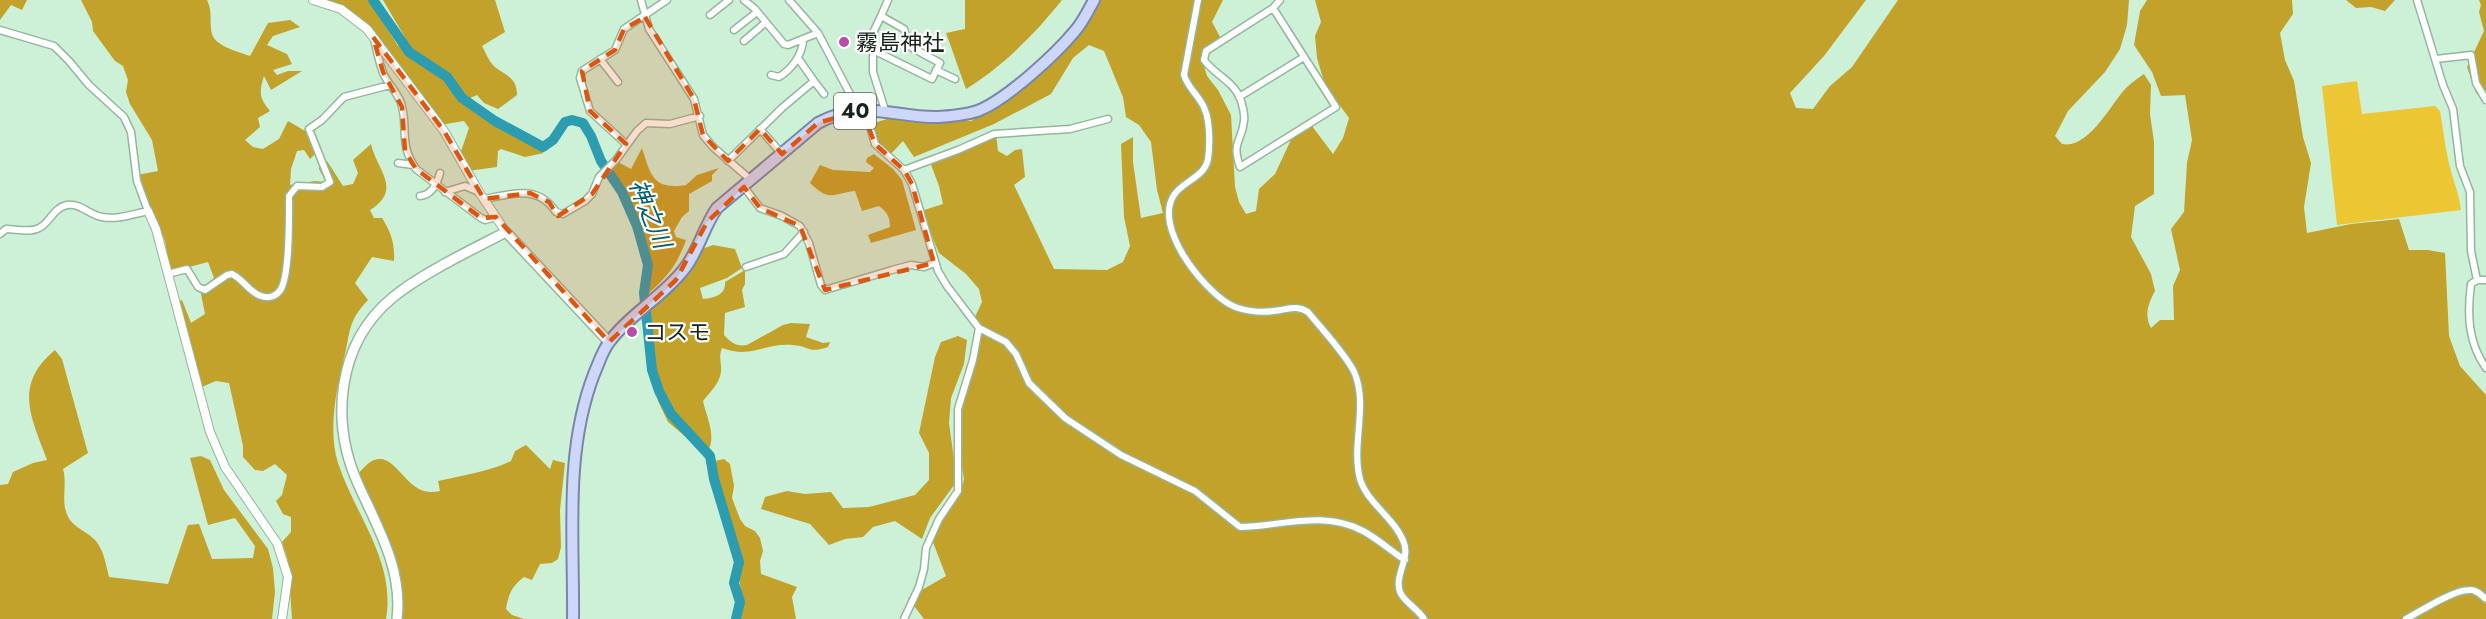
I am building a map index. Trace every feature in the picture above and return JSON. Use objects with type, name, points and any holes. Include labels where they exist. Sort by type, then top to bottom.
[{"type":"main road","name":"40","points":[[573,619],[574,473],[577,438],[592,381],[609,342],[676,280],[687,266],[707,222],[717,208],[818,123],[834,115],[862,110],[885,110],[937,117],[979,110],[999,99],[1059,48],[1075,31],[1094,0]]},
{"type":"main road","points":[[396,619],[397,583],[390,552],[351,468],[343,439],[342,388],[348,366],[363,333],[382,307],[422,278],[506,232],[609,342]]},
{"type":"street","points":[[313,0],[332,5],[351,15],[373,37],[444,131],[481,196],[506,232]]},
{"type":"street","points":[[641,0],[645,16],[658,44],[694,99],[703,135],[748,184],[760,208],[800,226],[825,290],[902,267],[912,265],[924,267],[934,263]]},
{"type":"street","points":[[626,144],[590,111],[580,78],[582,71],[615,50],[624,29],[667,0]]},
{"type":"street","points":[[710,15],[729,0]]},
{"type":"street","points":[[744,0],[784,44],[788,45],[818,33]]},
{"type":"street","points":[[789,0],[818,33],[850,94],[869,123],[875,144],[904,170],[912,184],[934,263],[946,286],[979,328],[1006,342],[1016,354],[1029,383],[1065,418],[1121,455],[1195,491],[1240,527],[1309,520],[1345,523],[1364,531],[1405,560]]},
{"type":"street","points":[[885,110],[873,72],[872,35],[888,0]]},
{"type":"street","points":[[1198,0],[1184,75],[1205,109],[1209,147],[1208,162],[1201,173],[1180,188],[1171,200],[1170,220],[1179,249],[1196,275],[1215,294],[1231,305],[1246,310],[1273,311],[1302,308],[1308,312],[1353,368],[1359,386],[1358,466],[1361,481],[1403,540],[1406,549],[1405,560],[1398,585],[1401,594],[1424,619]]},
{"type":"street","points":[[1273,8],[1336,107],[1240,167],[1236,147],[1244,121],[1239,97],[1233,87],[1211,70],[1204,60],[1206,51],[1273,8],[1280,0]]},
{"type":"street","points":[[2417,0],[2443,85],[2451,101],[2460,166],[2470,192],[2471,251],[2477,280]]},
{"type":"street","points":[[734,30],[757,12]]},
{"type":"street","points":[[873,50],[932,79],[940,63],[909,46],[904,29],[881,16]]},
{"type":"street","points":[[744,41],[765,23]]},
{"type":"street","points":[[0,30],[54,46],[89,86],[124,117],[131,132],[137,181],[156,229],[210,432],[225,467],[278,543],[288,577],[282,619]]},
{"type":"street","points":[[373,37],[383,72],[398,94],[402,106],[405,152],[413,165],[481,218],[485,220],[496,217]]},
{"type":"street","points":[[771,75],[779,77],[785,73],[803,52],[803,39]]},
{"type":"street","points":[[2436,59],[2471,55],[2476,83],[2486,100]]},
{"type":"street","points":[[1239,97],[1304,57]]},
{"type":"street","points":[[600,59],[618,82]]},
{"type":"street","points":[[800,62],[824,94]]},
{"type":"street","points":[[936,70],[955,79]]},
{"type":"street","points":[[728,161],[814,81]]},
{"type":"street","points":[[168,274],[187,269],[198,287],[205,290],[232,274],[261,296],[277,295],[282,287],[287,255],[291,191],[297,186],[322,187],[330,182],[309,129],[322,120],[344,97],[390,85]]},
{"type":"street","points":[[445,192],[465,186],[481,196],[531,193],[542,197],[556,212],[563,214],[592,194],[599,177],[646,123],[670,124],[700,116]]},
{"type":"street","points":[[904,170],[994,134],[1070,129],[1108,119]]},
{"type":"street","points":[[760,129],[782,154]]},
{"type":"street","points":[[398,163],[413,165]]},
{"type":"street","points":[[420,196],[427,194],[436,185],[440,173]]},
{"type":"street","points":[[0,234],[6,229],[39,228],[56,210],[75,204],[99,217],[114,218],[148,211]]},
{"type":"street","points":[[746,267],[784,254],[804,232]]},
{"type":"street","points":[[2486,280],[2477,280],[2470,284],[2468,311],[2470,332],[2477,355],[2486,368]]},
{"type":"street","points":[[904,619],[919,587],[926,548],[939,519],[958,491],[958,409],[973,360],[979,328]]},
{"type":"street","points":[[2406,619],[2457,593],[2470,589],[2486,599]]},
{"type":"highlighted area","points":[[645,17],[694,99],[703,135],[728,161],[760,129],[782,154],[818,123],[862,110],[875,144],[904,170],[912,184],[934,263],[825,290],[800,226],[760,208],[744,187],[707,222],[676,280],[609,342],[496,217],[481,218],[416,169],[405,151],[402,107],[383,72],[373,37],[444,131],[484,199],[530,193],[549,202],[558,216],[592,194],[626,144],[590,111],[582,71],[615,50],[624,29]]},
{"type":"shaded area","points":[[0,0],[27,0],[22,10],[11,5],[0,20]]},
{"type":"shaded area","points":[[81,0],[207,0],[214,38],[228,48],[250,56],[268,23],[290,20],[300,27],[273,36],[267,45],[287,54],[292,64],[273,70],[277,75],[288,71],[302,71],[271,90],[264,76],[261,95],[270,111],[258,118],[260,127],[245,140],[253,147],[263,149],[279,139],[288,121],[312,135],[316,153],[310,159],[304,150],[297,151],[291,169],[290,185],[315,181],[326,182],[319,169],[319,159],[327,161],[343,186],[353,184],[358,173],[353,160],[371,144],[386,187],[385,195],[370,210],[374,218],[382,218],[388,228],[392,238],[394,261],[372,257],[355,283],[368,300],[356,315],[349,334],[338,383],[333,424],[338,463],[380,558],[388,598],[386,619],[292,619],[288,561],[282,542],[291,532],[291,517],[283,514],[276,501],[282,495],[287,475],[275,464],[263,471],[255,470],[243,457],[243,446],[229,383],[216,381],[197,389],[177,303],[182,300],[191,323],[205,314],[200,289],[214,278],[208,262],[170,272],[165,241],[155,217],[144,205],[137,175],[158,171],[152,140],[130,104],[126,92],[128,80],[123,66],[115,61],[93,31],[92,22]]},
{"type":"shaded area","points":[[327,0],[369,0],[398,46],[407,41],[383,0],[495,0],[505,32],[482,46],[493,65],[513,81],[517,95],[498,109],[484,103],[477,95],[468,99],[498,123],[544,153],[525,157],[501,149],[498,151],[497,167],[468,171],[460,154],[469,128],[464,121],[440,125],[383,47]]},
{"type":"shaded area","points":[[965,0],[1062,0],[1018,49],[966,89],[946,33],[965,29]]},
{"type":"shaded area","points":[[1101,0],[1223,0],[1212,22],[1220,37],[1201,56],[1207,76],[1218,90],[1231,115],[1235,187],[1239,202],[1246,214],[1256,211],[1259,189],[1275,174],[1296,129],[1312,126],[1333,154],[1343,138],[1349,118],[1325,85],[1317,58],[1315,36],[1321,22],[1315,0],[1866,0],[1824,56],[1790,93],[1796,108],[1813,109],[1830,86],[1852,67],[1898,0],[2129,0],[2127,25],[2120,49],[2105,72],[2068,111],[2055,136],[2062,144],[2072,144],[2081,140],[2098,124],[2132,82],[2144,74],[2151,85],[2154,194],[2135,206],[2131,237],[2151,274],[2155,291],[2148,310],[2151,328],[2160,320],[2174,320],[2173,286],[2180,270],[2171,229],[2184,212],[2187,163],[2192,140],[2185,95],[2161,96],[2152,72],[2134,45],[2140,11],[2147,0],[2292,0],[2293,14],[2280,33],[2285,60],[2294,81],[2303,137],[2311,163],[2304,207],[2307,233],[2351,224],[2399,219],[2409,250],[2445,253],[2449,336],[2460,366],[2486,395],[2486,619],[924,619],[908,598],[946,576],[929,532],[944,508],[961,490],[964,479],[956,432],[963,383],[980,346],[974,319],[982,302],[979,289],[966,274],[939,253],[921,211],[943,204],[930,162],[996,134],[998,151],[1007,156],[1015,150],[1022,149],[1025,177],[1014,185],[1054,269],[1107,270],[1123,262],[1130,246],[1124,217],[1121,144],[1133,137],[1133,162],[1141,218],[1163,213],[1157,190],[1151,142],[1139,125],[1126,117],[1123,97],[1104,51],[1089,45],[1073,58],[1051,94],[994,124],[914,157],[903,141],[889,156],[873,144],[871,124],[893,117],[922,121],[971,121],[1009,98],[1060,55],[1093,16]]},
{"type":"shaded area","points":[[2346,0],[2395,0],[2385,11],[2371,7],[2356,8]]},
{"type":"shaded area","points":[[2479,0],[2486,0],[2486,101],[2476,93],[2467,67],[2484,31],[2479,12],[2481,5]]},
{"type":"shaded area","points":[[2357,81],[2362,114],[2435,106],[2440,111],[2449,164],[2461,210],[2337,225],[2322,86]]},
{"type":"shaded area","points":[[642,148],[651,173],[660,183],[666,185],[686,185],[697,175],[719,168],[712,175],[712,181],[689,194],[689,211],[682,217],[674,231],[676,237],[686,240],[683,249],[671,270],[648,294],[650,266],[644,236],[630,200],[610,167],[616,161],[631,169]]},
{"type":"shaded area","points":[[874,154],[893,169],[902,180],[916,230],[871,243],[868,235],[890,227],[889,218],[884,210],[879,206],[862,211],[855,191],[827,195],[810,183],[820,165],[833,170],[870,172],[874,168],[866,162],[867,158]]},
{"type":"shaded area","points":[[713,245],[735,249],[742,268],[727,278],[700,288],[703,299],[719,295],[724,290],[725,282],[745,270],[745,284],[742,290],[745,307],[725,313],[724,335],[729,340],[737,345],[747,345],[791,323],[810,324],[806,337],[823,343],[830,342],[828,347],[816,350],[792,345],[742,352],[722,348],[720,376],[703,401],[711,435],[709,448],[705,453],[668,422],[658,401],[650,307],[699,250]]},
{"type":"shaded area","points":[[958,336],[967,340],[964,364],[951,398],[949,423],[957,481],[930,518],[922,539],[895,521],[873,527],[863,537],[845,539],[829,545],[810,524],[761,509],[765,497],[787,491],[805,494],[831,492],[843,508],[869,507],[915,495],[929,480],[929,453],[919,433],[935,357],[941,342]]},
{"type":"shaded area","points":[[55,350],[62,359],[88,453],[63,469],[65,508],[70,520],[99,545],[109,577],[168,584],[188,525],[199,524],[212,559],[253,558],[255,546],[235,518],[208,525],[190,458],[201,456],[210,460],[224,490],[268,549],[273,568],[275,592],[272,619],[0,619],[0,485],[8,484],[13,472],[33,463],[47,460],[31,416],[29,402],[34,376],[42,363]]},
{"type":"shaded area","points":[[526,445],[550,469],[553,460],[565,463],[560,510],[561,547],[558,559],[552,563],[540,564],[532,580],[524,577],[520,580],[508,599],[506,609],[512,615],[524,619],[398,619],[398,580],[356,476],[371,461],[382,459],[390,462],[419,489],[428,492],[440,491],[438,481],[502,465],[511,461],[515,451]]},
{"type":"shaded area","points":[[724,459],[730,464],[734,486],[732,498],[740,519],[760,538],[763,551],[760,561],[761,574],[797,587],[792,597],[796,619],[741,619],[737,561],[722,497],[710,462]]},
{"type":"waterway","name":"神之川","points":[[373,0],[409,52],[447,77],[462,98],[495,121],[543,147],[553,140],[565,122],[572,120],[583,123],[591,136],[601,161],[622,192],[637,226],[648,265],[644,293],[652,370],[659,391],[671,414],[710,456],[714,479],[739,562],[734,583],[740,602],[736,619]]},
{"type":"place","name":"霧島神社","points":[[844,42]]},
{"type":"place","name":"コスモ","points":[[632,332]]}]
